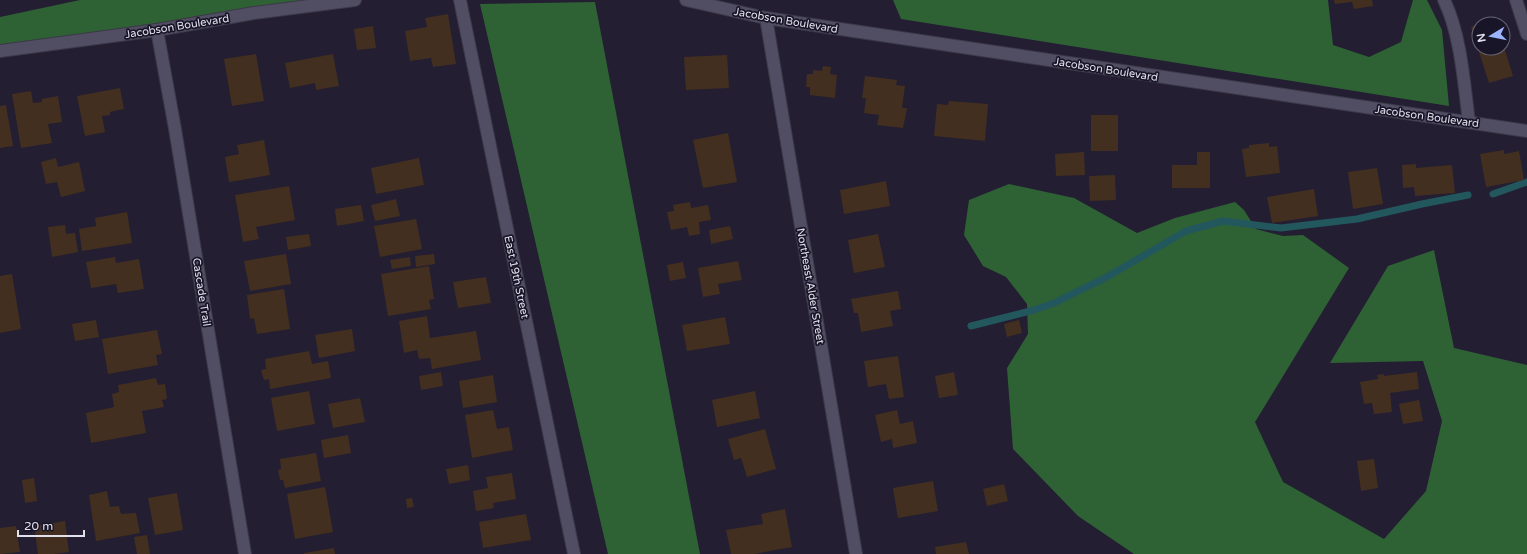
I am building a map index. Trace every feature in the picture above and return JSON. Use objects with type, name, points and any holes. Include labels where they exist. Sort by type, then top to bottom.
[{"type":"street","name":"Jacobson Boulevard","points":[[0,52],[157,30],[254,13],[355,0]]},
{"type":"street","name":"East 19th Street","points":[[460,0],[574,554]]},
{"type":"street","name":"Jacobson Boulevard","points":[[686,0],[766,18],[1527,131]]},
{"type":"street","points":[[1444,0],[1460,55],[1469,122]]},
{"type":"street","points":[[1516,0],[1527,34]]},
{"type":"street","name":"Northeast Alder Street","points":[[766,18],[856,554]]},
{"type":"street","name":"Cascade Trail","points":[[157,30],[175,129],[245,554]]},
{"type":"green space","points":[[80,0],[355,0],[0,51],[0,17]]},
{"type":"green space","points":[[893,0],[1328,0],[1333,45],[1369,57],[1401,42],[1413,0],[1427,0],[1442,30],[1449,106],[901,19]]},
{"type":"green space","points":[[595,2],[700,554],[608,554],[480,4]]},
{"type":"green space","points":[[1009,184],[1074,198],[1137,233],[1175,218],[1235,202],[1244,210],[1256,229],[1283,236],[1303,235],[1349,268],[1255,422],[1283,482],[1384,539],[1426,491],[1442,421],[1423,361],[1330,363],[1388,266],[1434,250],[1454,348],[1527,365],[1527,554],[1134,554],[1078,516],[1013,449],[1007,368],[1028,334],[1027,304],[1006,277],[983,266],[964,235],[969,200]]},
{"type":"building","points":[[1334,0],[1372,0],[1373,6],[1354,9],[1352,2],[1335,4]]},
{"type":"building","points":[[448,14],[456,64],[433,67],[431,58],[410,61],[405,31],[427,27],[425,18]]},
{"type":"building","points":[[373,26],[376,48],[357,50],[354,29]]},
{"type":"building","points":[[256,54],[264,101],[232,106],[224,59]]},
{"type":"building","points":[[333,54],[339,86],[316,90],[315,83],[290,88],[285,63]]},
{"type":"building","points":[[727,55],[729,88],[686,90],[684,57]]},
{"type":"building","points":[[1480,56],[1507,56],[1513,76],[1489,83]]},
{"type":"building","points":[[823,66],[831,67],[830,74],[837,75],[835,98],[810,95],[810,87],[806,87],[807,74],[813,74],[813,70],[822,71]]},
{"type":"building","points":[[865,76],[897,80],[896,85],[905,86],[902,108],[907,108],[903,128],[877,125],[879,115],[864,113],[866,98],[862,98]]},
{"type":"building","points":[[120,88],[124,109],[110,112],[110,115],[102,116],[105,132],[85,136],[77,96]]},
{"type":"building","points":[[31,91],[33,103],[42,102],[42,99],[58,96],[62,122],[48,124],[52,143],[21,148],[12,94]]},
{"type":"building","points":[[949,101],[988,104],[985,141],[934,136],[937,104],[948,105]]},
{"type":"building","points":[[6,105],[13,146],[0,148],[0,106]]},
{"type":"building","points":[[1091,115],[1118,115],[1118,151],[1091,151]]},
{"type":"building","points":[[728,133],[737,182],[703,188],[693,140]]},
{"type":"building","points":[[264,140],[270,175],[229,182],[225,157],[239,154],[237,145]]},
{"type":"building","points":[[1269,143],[1269,147],[1277,146],[1280,173],[1246,177],[1242,149],[1249,148],[1249,145]]},
{"type":"building","points":[[1504,150],[1504,154],[1519,151],[1524,180],[1486,187],[1480,154]]},
{"type":"building","points":[[1084,152],[1085,175],[1056,176],[1055,154]]},
{"type":"building","points":[[1197,152],[1210,152],[1210,188],[1172,188],[1172,165],[1197,165]]},
{"type":"building","points":[[56,158],[58,167],[79,162],[85,191],[61,197],[57,182],[46,184],[41,162]]},
{"type":"building","points":[[419,158],[424,185],[376,194],[371,168]]},
{"type":"building","points":[[1416,164],[1416,168],[1452,165],[1455,193],[1415,196],[1414,187],[1403,188],[1402,165]]},
{"type":"building","points":[[1377,168],[1383,204],[1353,209],[1348,172]]},
{"type":"building","points":[[1115,175],[1116,200],[1090,201],[1089,176]]},
{"type":"building","points":[[886,181],[890,206],[844,214],[840,190]]},
{"type":"building","points":[[289,186],[295,220],[256,227],[259,239],[243,242],[235,195]]},
{"type":"building","points":[[1314,189],[1318,216],[1272,223],[1267,197]]},
{"type":"building","points":[[396,199],[400,216],[375,221],[371,205]]},
{"type":"building","points":[[690,202],[691,208],[708,205],[711,220],[699,222],[700,234],[689,236],[687,227],[671,230],[667,212],[674,211],[673,205]]},
{"type":"building","points":[[361,205],[364,221],[337,226],[335,209]]},
{"type":"building","points":[[127,212],[132,243],[82,251],[79,229],[96,226],[95,218]]},
{"type":"building","points":[[416,219],[422,249],[380,257],[374,226]]},
{"type":"building","points":[[65,225],[66,234],[75,233],[78,252],[52,257],[48,227]]},
{"type":"building","points":[[730,226],[733,239],[711,244],[709,230]]},
{"type":"building","points":[[309,234],[311,246],[288,250],[286,237]]},
{"type":"building","points":[[878,234],[885,267],[854,273],[848,240]]},
{"type":"building","points":[[286,254],[291,284],[250,291],[244,261]]},
{"type":"building","points":[[434,254],[435,264],[416,267],[415,256]]},
{"type":"building","points":[[115,257],[116,263],[139,259],[144,289],[118,293],[116,284],[91,288],[86,262]]},
{"type":"building","points":[[410,257],[411,266],[392,269],[390,260]]},
{"type":"building","points":[[738,261],[742,280],[718,284],[720,294],[703,297],[698,268]]},
{"type":"building","points":[[683,262],[686,278],[670,281],[667,265]]},
{"type":"building","points":[[429,266],[434,299],[429,300],[431,309],[388,316],[381,274]]},
{"type":"building","points":[[12,274],[21,329],[0,333],[0,276]]},
{"type":"building","points":[[486,277],[491,303],[458,308],[453,282]]},
{"type":"building","points":[[284,289],[290,329],[257,334],[254,318],[250,319],[247,295]]},
{"type":"building","points":[[898,291],[901,309],[890,311],[893,326],[861,332],[858,313],[854,313],[851,299]]},
{"type":"building","points":[[427,316],[430,338],[476,331],[481,360],[432,369],[430,358],[419,359],[417,350],[404,353],[399,321]]},
{"type":"building","points":[[725,317],[730,344],[687,351],[682,325]]},
{"type":"building","points":[[96,320],[99,337],[75,341],[72,324]]},
{"type":"building","points":[[1019,320],[1022,333],[1007,337],[1004,324]]},
{"type":"building","points":[[352,329],[355,351],[319,358],[315,335]]},
{"type":"building","points":[[157,330],[162,354],[156,355],[158,365],[108,374],[102,339]]},
{"type":"building","points":[[309,351],[312,364],[328,361],[331,378],[270,389],[269,379],[264,380],[261,370],[266,369],[265,359]]},
{"type":"building","points":[[898,356],[904,397],[889,399],[886,384],[868,387],[864,361]]},
{"type":"building","points":[[441,372],[443,386],[421,390],[419,376]]},
{"type":"building","points":[[954,372],[958,395],[939,398],[935,376]]},
{"type":"building","points":[[1417,372],[1419,389],[1390,393],[1392,412],[1374,414],[1372,403],[1364,404],[1360,382],[1378,379],[1377,375],[1384,374],[1384,376]]},
{"type":"building","points":[[493,375],[497,402],[463,408],[459,381]]},
{"type":"building","points":[[156,378],[158,385],[165,384],[167,399],[162,400],[164,407],[142,411],[146,433],[91,443],[86,413],[114,407],[112,394],[119,392],[118,385]]},
{"type":"building","points":[[309,391],[315,424],[277,431],[271,398]]},
{"type":"building","points":[[755,391],[760,418],[717,427],[712,400]]},
{"type":"building","points":[[360,398],[365,422],[333,428],[328,404]]},
{"type":"building","points":[[1419,400],[1423,421],[1403,424],[1399,404]]},
{"type":"building","points":[[493,410],[497,429],[509,427],[513,450],[472,458],[465,415]]},
{"type":"building","points":[[897,410],[900,424],[913,421],[917,443],[893,448],[892,439],[881,442],[875,415]]},
{"type":"building","points":[[765,429],[776,469],[747,477],[741,458],[734,460],[728,439]]},
{"type":"building","points":[[348,435],[351,453],[324,458],[321,440]]},
{"type":"building","points":[[316,453],[321,481],[285,488],[283,480],[280,480],[278,470],[281,469],[280,459]]},
{"type":"building","points":[[1374,459],[1378,488],[1361,491],[1357,461]]},
{"type":"building","points":[[468,465],[470,480],[449,484],[446,469]]},
{"type":"building","points":[[512,473],[516,499],[493,503],[494,508],[476,511],[473,491],[488,488],[486,477]]},
{"type":"building","points":[[34,478],[37,501],[25,503],[22,480]]},
{"type":"building","points":[[933,481],[938,511],[898,518],[893,488]]},
{"type":"building","points":[[1004,484],[1008,501],[987,506],[983,489]]},
{"type":"building","points":[[325,487],[333,532],[295,539],[287,494]]},
{"type":"building","points":[[107,491],[110,507],[119,506],[121,514],[136,513],[140,533],[96,541],[89,495]]},
{"type":"building","points":[[177,493],[183,530],[155,535],[148,498]]},
{"type":"building","points":[[412,498],[414,507],[407,508],[406,499]]},
{"type":"building","points":[[785,509],[792,547],[754,554],[731,554],[726,530],[763,524],[761,514]]},
{"type":"building","points":[[526,514],[531,540],[483,548],[479,522]]},
{"type":"building","points":[[65,521],[69,552],[38,554],[34,526]]},
{"type":"building","points":[[16,526],[20,552],[0,554],[0,528]]},
{"type":"building","points":[[147,535],[150,554],[137,554],[134,537]]},
{"type":"building","points":[[966,542],[969,554],[936,554],[935,547]]},
{"type":"building","points":[[334,548],[335,554],[304,554],[304,553]]},
{"type":"waterway","points":[[1493,194],[1527,182]]},
{"type":"waterway","points":[[971,326],[1034,310],[1054,303],[1105,278],[1186,231],[1223,221],[1281,228],[1357,219],[1468,195]]}]
